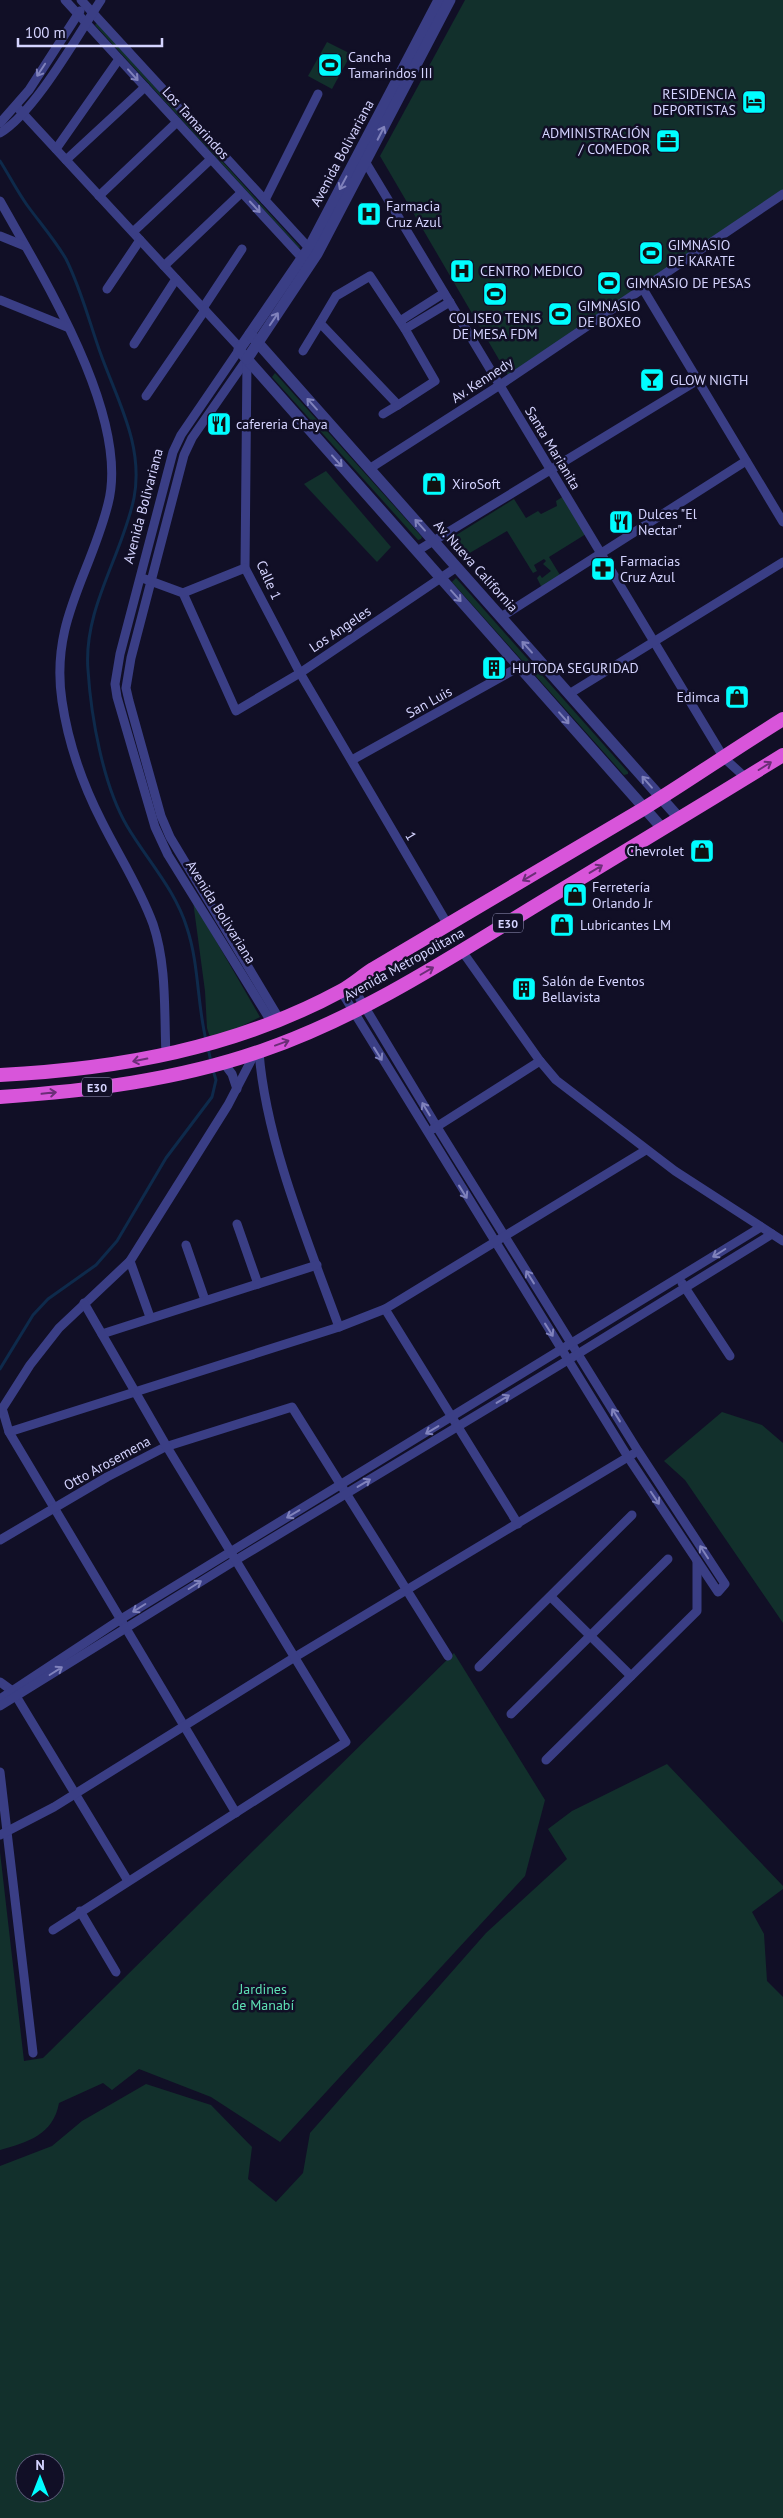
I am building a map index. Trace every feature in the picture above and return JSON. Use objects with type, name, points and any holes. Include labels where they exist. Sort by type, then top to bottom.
[{"type":"highway","name":"E30","points":[[0,1075],[125,1063],[214,1043],[276,1022],[346,988],[661,798],[783,719]]},
{"type":"highway","name":"Avenida Metropolitana","points":[[0,1097],[129,1082],[193,1070],[257,1052],[323,1027],[358,1010],[462,951],[783,755]]},
{"type":"street","name":"Los Tamarindos","points":[[65,0],[242,193],[309,256]]},
{"type":"street","points":[[5,124],[23,114],[100,0]]},
{"type":"street","name":"Avenida Bolivariana","points":[[309,256],[360,152],[439,0]]},
{"type":"street","name":"Avenida Bolivariana","points":[[276,1022],[168,855],[155,827],[115,684],[120,654],[176,444],[254,338],[309,256],[366,162],[450,0]]},
{"type":"street","name":"Los Tamarindos","points":[[84,1],[92,13],[265,200],[309,256]]},
{"type":"street","points":[[0,133],[78,14],[84,1]]},
{"type":"street","points":[[56,149],[119,59]]},
{"type":"street","points":[[66,160],[145,87]]},
{"type":"street","points":[[265,200],[318,94]]},
{"type":"street","points":[[16,106],[204,309],[662,828]]},
{"type":"street","points":[[99,196],[177,122]]},
{"type":"street","name":"Santa Marianita","points":[[360,152],[724,758],[746,778]]},
{"type":"street","points":[[132,232],[211,159]]},
{"type":"street","points":[[164,266],[242,193]]},
{"type":"street","name":"Av. Kennedy","points":[[369,469],[500,385],[783,194]]},
{"type":"street","points":[[0,201],[81,356],[99,407],[110,448],[112,474],[110,494],[104,519],[73,599],[64,630],[60,664],[62,702],[73,747],[92,799],[145,904],[154,926],[162,966],[166,1055]]},
{"type":"street","points":[[0,236],[25,246]]},
{"type":"street","points":[[107,290],[140,240]]},
{"type":"street","points":[[146,396],[242,249]]},
{"type":"street","points":[[302,351],[336,296],[370,276],[403,325],[435,381],[383,414]]},
{"type":"street","points":[[134,344],[176,279]]},
{"type":"street","points":[[643,289],[783,522]]},
{"type":"street","points":[[403,325],[444,293]]},
{"type":"street","points":[[0,300],[67,327]]},
{"type":"street","points":[[403,325],[450,302]]},
{"type":"street","points":[[320,323],[398,405]]},
{"type":"street","name":"Av. Nueva California","points":[[254,338],[679,818]]},
{"type":"street","name":"Avenida Bolivariana","points":[[242,353],[187,447],[150,581],[131,658],[126,688],[161,816],[178,853],[276,1022]]},
{"type":"street","name":"Calle 1","points":[[242,353],[245,568],[300,673],[352,760]]},
{"type":"street","points":[[417,551],[698,380]]},
{"type":"street","points":[[501,617],[602,555],[746,461]]},
{"type":"street","points":[[569,694],[783,562]]},
{"type":"street","name":"Los Angeles","points":[[183,593],[236,710],[300,673],[456,567]]},
{"type":"street","points":[[140,576],[183,593],[245,568]]},
{"type":"street","name":"San Luis","points":[[352,760],[519,667]]},
{"type":"street","name":"1","points":[[352,760],[448,925]]},
{"type":"street","points":[[462,951],[540,1061],[570,1092],[646,1150],[783,1241]]},
{"type":"street","points":[[346,988],[358,1010],[427,1133],[494,1243],[628,1457],[718,1592],[725,1584],[638,1451],[437,1127],[358,1010]]},
{"type":"street","points":[[236,1813],[9,1432],[1,1410],[43,1347],[84,1304],[130,1261],[237,1089],[257,1052]]},
{"type":"street","points":[[257,1052],[273,1134],[339,1328]]},
{"type":"street","points":[[427,1133],[540,1061]]},
{"type":"street","points":[[221,1063],[232,1074],[237,1089]]},
{"type":"street","points":[[9,1432],[339,1328],[385,1309],[646,1150]]},
{"type":"street","points":[[237,1224],[258,1284]]},
{"type":"street","points":[[0,1699],[14,1693],[123,1624],[230,1552],[563,1351],[761,1227]]},
{"type":"street","points":[[123,1624],[236,1560],[346,1494],[772,1234]]},
{"type":"street","points":[[186,1245],[206,1300]]},
{"type":"street","points":[[130,1261],[150,1318]]},
{"type":"street","points":[[102,1334],[317,1265]]},
{"type":"street","points":[[679,1278],[730,1356]]},
{"type":"street","points":[[53,1930],[346,1742],[167,1447],[84,1304]]},
{"type":"street","points":[[385,1309],[456,1427],[518,1524]]},
{"type":"street","name":"Otto Arosemena","points":[[0,1540],[142,1457],[167,1447],[292,1407],[341,1485]]},
{"type":"street","points":[[4,1834],[75,1794],[294,1657],[638,1451]]},
{"type":"street","points":[[341,1485],[448,1656]]},
{"type":"street","points":[[479,1667],[632,1515]]},
{"type":"street","points":[[511,1714],[668,1559]]},
{"type":"street","points":[[546,1760],[697,1611],[697,1562]]},
{"type":"street","points":[[551,1597],[631,1676]]},
{"type":"street","points":[[0,1682],[14,1693],[128,1881]]},
{"type":"street","points":[[0,1706],[14,1693]]},
{"type":"street","points":[[0,1772],[4,1834],[33,2053]]},
{"type":"street","points":[[80,1911],[116,1972]]},
{"type":"green space","points":[[465,0],[783,0],[783,191],[508,375],[380,156]]},
{"type":"green space","points":[[97,23],[300,247],[299,248],[95,25]]},
{"type":"green space","name":"Cancha Tamarindos III","points":[[327,42],[351,54],[332,89],[308,76]]},
{"type":"green space","points":[[275,373],[422,537],[421,539],[418,540],[272,377]]},
{"type":"green space","points":[[326,471],[391,547],[377,562],[304,484]]},
{"type":"green space","points":[[564,496],[586,534],[549,557],[560,575],[542,588],[537,578],[540,575],[542,578],[551,571],[543,564],[546,561],[544,559],[534,565],[537,571],[533,573],[507,531],[468,554],[453,537],[514,499],[526,518],[538,511],[541,514],[557,506],[556,501]]},
{"type":"green space","points":[[456,578],[628,774],[624,775],[452,582]]},
{"type":"green space","points":[[193,901],[260,1017],[232,1031],[210,1037],[207,1028],[205,991]]},
{"type":"green space","points":[[722,1412],[762,1425],[783,1443],[783,1623],[685,1480],[664,1461]]},
{"type":"green space","name":"Jardines de Manabí","points":[[454,1653],[545,1800],[525,1876],[280,2142],[211,2097],[139,2069],[112,2090],[103,2083],[59,2103],[51,2123],[38,2136],[0,2150],[0,1852],[24,2061],[43,2058]]},
{"type":"green space","points":[[667,1764],[783,1886],[783,1889],[752,1912],[764,1934],[767,1981],[783,1997],[783,2518],[0,2518],[0,2166],[52,2146],[82,2121],[146,2084],[211,2105],[252,2147],[248,2179],[276,2202],[303,2173],[310,2133],[486,1933],[567,1859],[548,1829],[572,1811]]},
{"type":"waterway","points":[[0,161],[23,200],[66,259],[121,405],[132,441],[136,478],[134,498],[91,626],[88,647],[88,670],[92,708],[95,729],[111,791],[127,826],[175,900],[187,928],[194,955],[206,1040]]},
{"type":"waterway","points":[[208,1048],[211,1062]]},
{"type":"waterway","points":[[0,1369],[33,1315],[48,1299],[96,1265],[117,1241],[166,1158],[212,1097],[216,1080],[213,1070]]},
{"type":"place","name":"Cancha Tamarindos III","points":[[330,65]]},
{"type":"place","name":"RESIDENCIA DEPORTISTAS","points":[[754,102]]},
{"type":"place","name":"ADMINISTRACIÓN / COMEDOR","points":[[668,141]]},
{"type":"place","name":"Farmacia Cruz Azul","points":[[369,214]]},
{"type":"place","name":"GIMNASIO DE KARATE","points":[[651,253]]},
{"type":"place","name":"CENTRO MEDICO","points":[[462,271]]},
{"type":"place","name":"GIMNASIO DE PESAS","points":[[609,283]]},
{"type":"place","name":"COLISEO TENIS DE MESA FDM","points":[[495,294]]},
{"type":"place","name":"GIMNASIO DE BOXEO","points":[[560,314]]},
{"type":"place","name":"GLOW NIGTH","points":[[652,380]]},
{"type":"place","name":"cafereria Chaya","points":[[219,424]]},
{"type":"place","name":"XiroSoft","points":[[434,484]]},
{"type":"place","name":"Dulces \"El Nectar\"","points":[[621,522]]},
{"type":"place","name":"Farmacias Cruz Azul","points":[[603,569]]},
{"type":"place","name":"HUTODA SEGURIDAD","points":[[494,668]]},
{"type":"place","name":"Edimca","points":[[737,697]]},
{"type":"place","name":"Chevrolet","points":[[702,851]]},
{"type":"place","name":"Ferretería Orlando Jr","points":[[575,895]]},
{"type":"place","name":"Lubricantes LM","points":[[562,925]]},
{"type":"place","name":"Salón de Eventos Bellavista","points":[[524,989]]}]
